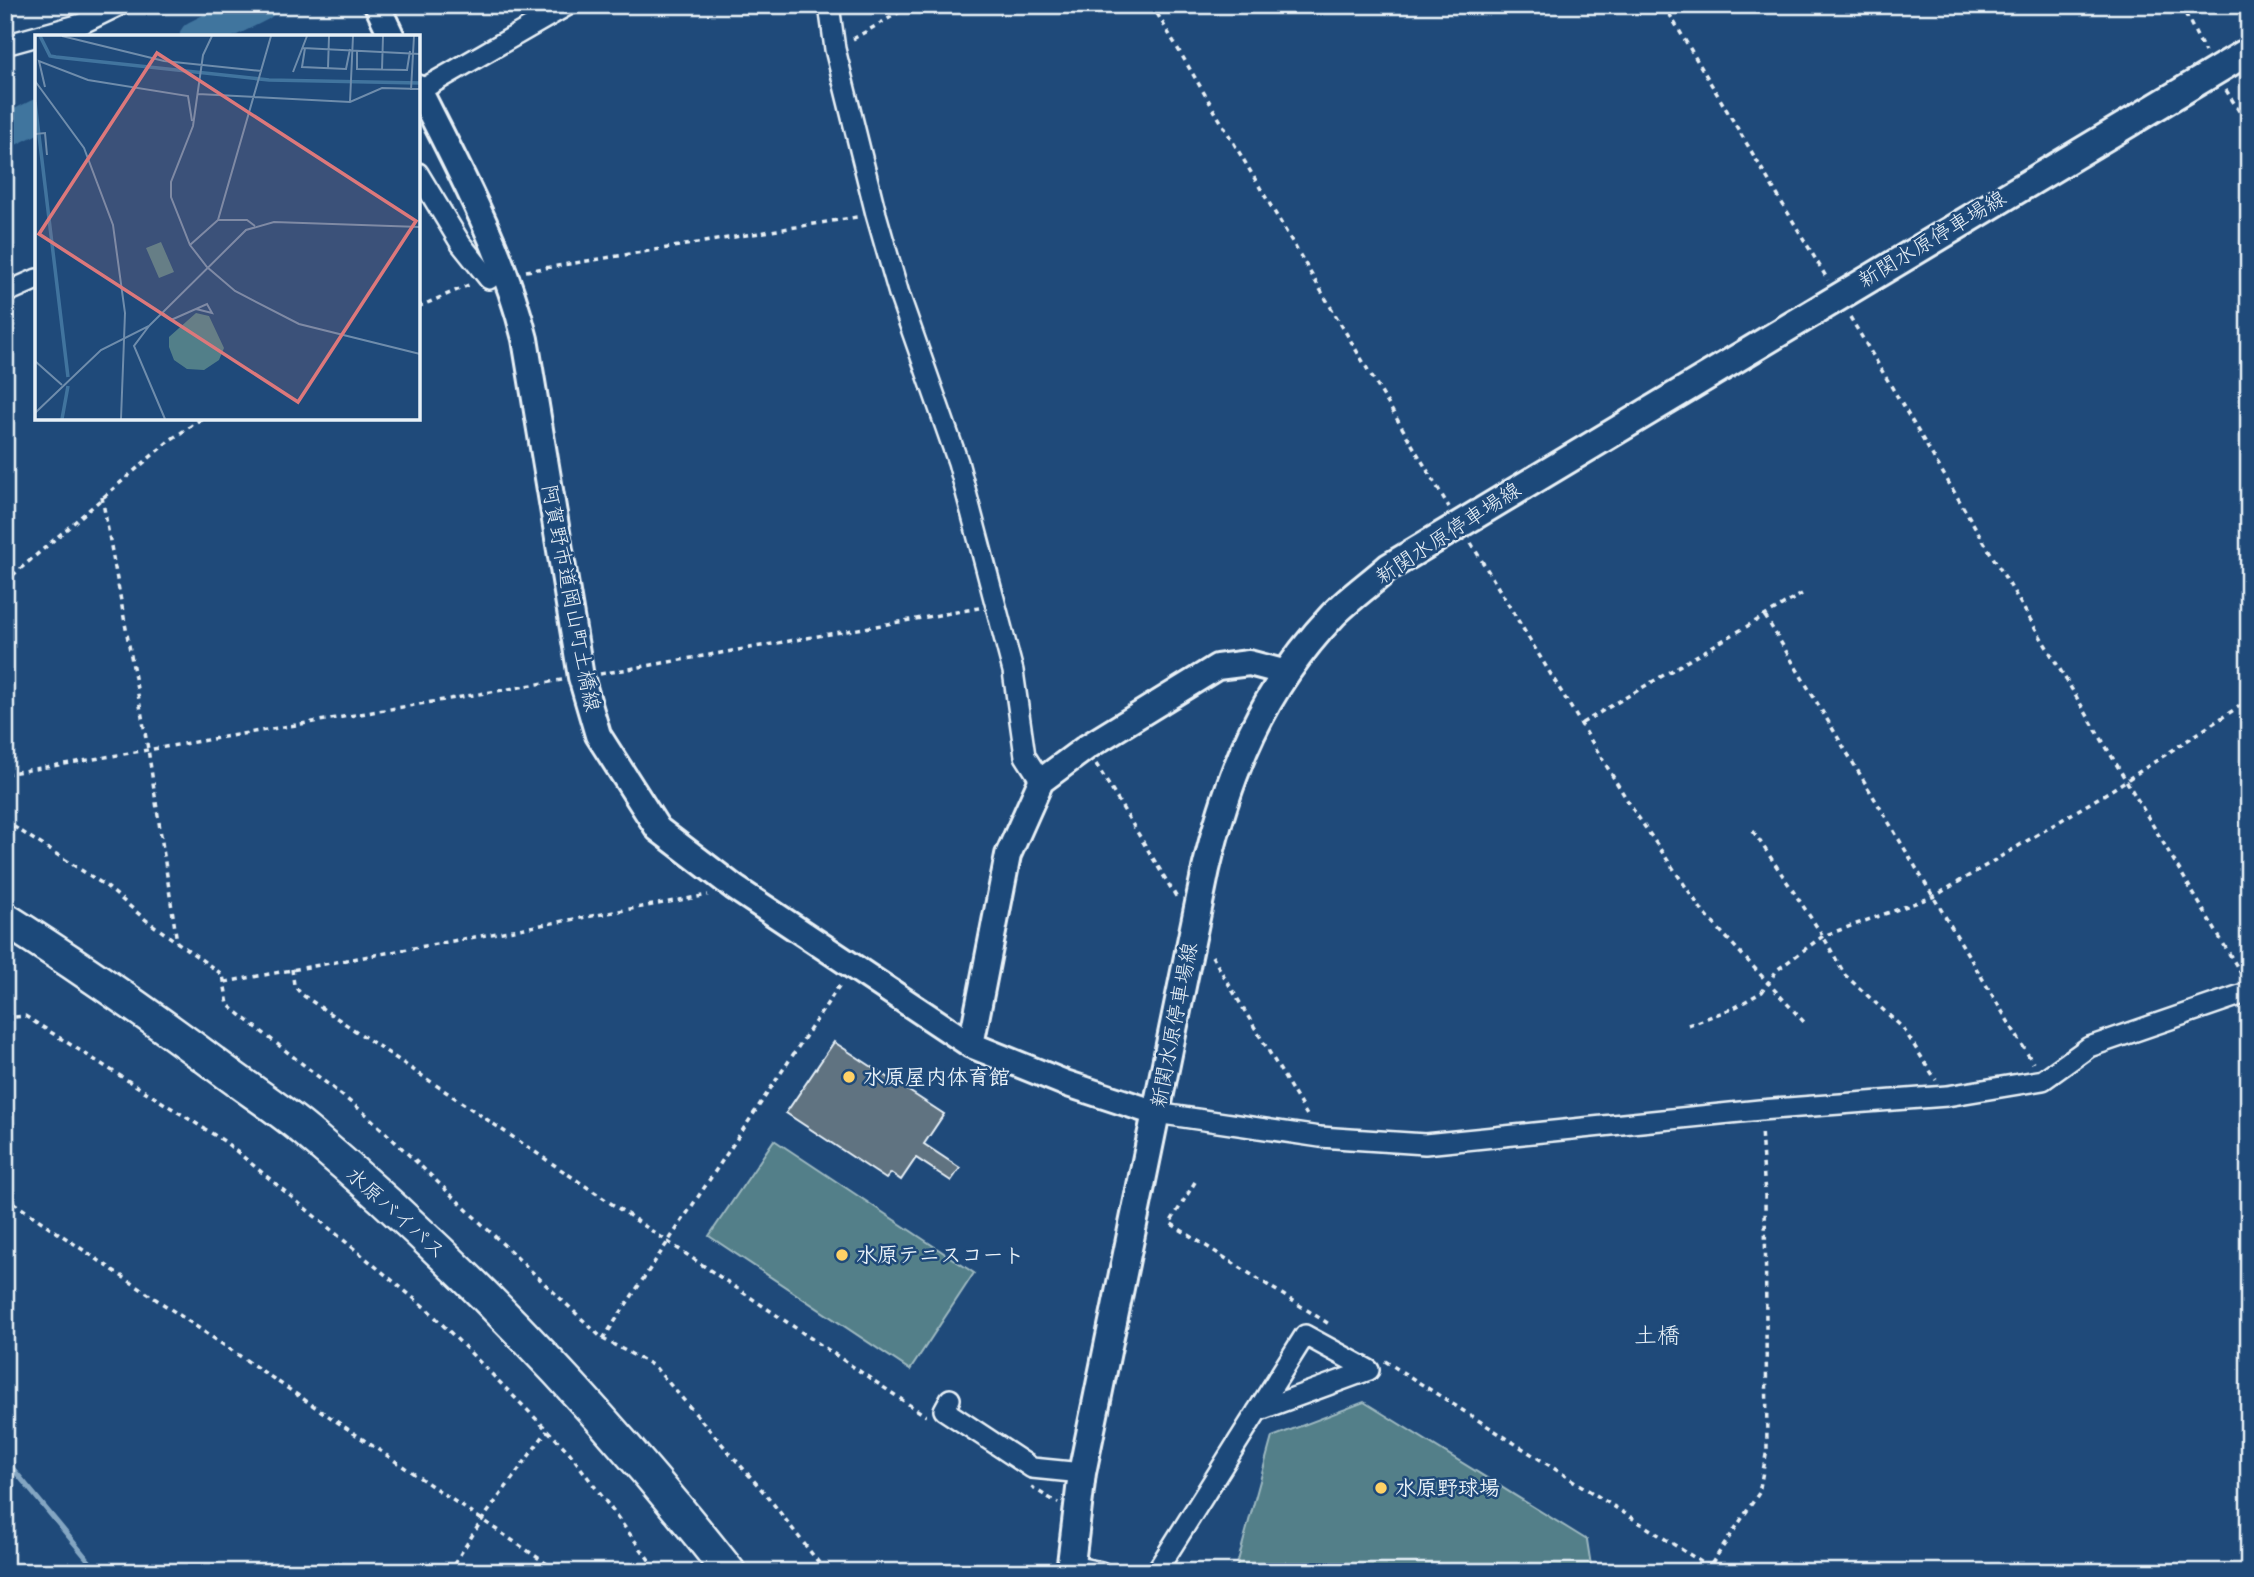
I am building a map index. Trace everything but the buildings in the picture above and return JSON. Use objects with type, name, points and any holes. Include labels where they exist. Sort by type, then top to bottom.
[{"type":"highway","name":"水原バイパス","points":[[5,919],[155,1019],[306,1132],[415,1228],[507,1318],[594,1411],[729,1572]]},
{"type":"main road","name":"新関水原停車場線","points":[[1071,1569],[1082,1474],[1135,1204],[1223,800],[1249,734],[1287,673],[1333,615],[1389,566],[1837,295],[2249,51]]},
{"type":"street","points":[[41,35],[81,24],[120,5]]},
{"type":"street","points":[[377,5],[391,35]]},
{"type":"street","points":[[420,89],[568,5]]},
{"type":"street","points":[[829,5],[835,49],[876,214],[899,294],[958,462],[1013,671],[1025,756],[1041,781]]},
{"type":"street","points":[[5,45],[35,37]]},
{"type":"street","name":"阿賀野市道岡山町土橋線","points":[[420,92],[477,205],[497,277],[525,339],[581,677],[598,735],[658,829],[735,888],[971,1045],[1065,1083],[1156,1113]]},
{"type":"street","points":[[420,176],[461,244],[497,277]]},
{"type":"street","points":[[5,292],[35,280]]},
{"type":"street","points":[[971,1045],[1008,855],[1041,781],[1087,747],[1217,667],[1249,663],[1287,673]]},
{"type":"street","points":[[1156,1113],[1320,1137],[1425,1144],[1760,1110],[1947,1096],[2043,1080],[2089,1047],[2249,992]]},
{"type":"street","points":[[1156,1572],[1257,1411],[1306,1335],[1369,1370],[1257,1411]]},
{"type":"street","points":[[950,1399],[944,1410],[1032,1468],[1082,1474]]},
{"type":"street","points":[[1071,1569],[1101,1572]]},
{"type":"path","points":[[835,49],[912,5]]},
{"type":"path","points":[[1152,5],[1458,523],[1632,808],[1696,903],[1749,959],[1766,984],[1804,1021]]},
{"type":"path","points":[[1664,5],[2249,987]]},
{"type":"path","points":[[2181,5],[2215,71],[2249,127]]},
{"type":"path","points":[[420,306],[455,289],[497,277],[876,214]]},
{"type":"path","points":[[5,582],[170,440],[200,420]]},
{"type":"path","points":[[102,497],[148,749],[177,942]]},
{"type":"path","points":[[1582,723],[1802,594]]},
{"type":"path","points":[[5,774],[995,605]]},
{"type":"path","points":[[1765,616],[2043,1080]]},
{"type":"path","points":[[1688,1025],[1734,1008],[1762,992],[1777,971],[1823,936],[1935,896],[2127,779],[2249,700]]},
{"type":"path","points":[[5,821],[106,887],[223,975],[228,1005],[368,1116],[603,1339],[654,1366],[768,1497],[826,1572]]},
{"type":"path","points":[[1753,831],[1823,936],[1845,975],[1903,1028],[1947,1096]]},
{"type":"path","points":[[225,982],[735,888]]},
{"type":"path","points":[[603,1339],[852,967]]},
{"type":"path","points":[[292,969],[294,985],[301,994],[934,1421]]},
{"type":"path","points":[[5,1018],[25,1016],[224,1141],[428,1310],[569,1452],[658,1572]]},
{"type":"path","points":[[1707,1569],[1759,1493],[1768,1449],[1765,1196],[1760,1110]]},
{"type":"path","points":[[1195,1182],[1170,1223],[1334,1328]]},
{"type":"path","points":[[5,1197],[559,1572]]},
{"type":"path","points":[[1381,1358],[1707,1569],[1717,1572]]},
{"type":"path","points":[[449,1572],[482,1520],[547,1431]]},
{"type":"path","points":[[1025,1483],[1076,1511]]},
{"type":"green space","name":"水原テニスコート","points":[[774,1140],[974,1273],[910,1370],[709,1236]]},
{"type":"green space","name":"水原野球場","points":[[1364,1402],[1587,1540],[1592,1572],[1235,1572],[1272,1437]]},
{"type":"waterway","points":[[200,35],[260,5]]},
{"type":"waterway","points":[[5,132],[35,117]]},
{"type":"waterway","points":[[5,1459],[98,1572]]},
{"type":"place","name":"水原屋内体育館","points":[[849,1077]]},
{"type":"place","name":"水原テニスコート","points":[[842,1255]]},
{"type":"place","name":"水原野球場","points":[[1381,1488]]},
{"type":"district","name":"土橋","points":[[1657,1335]]}]
